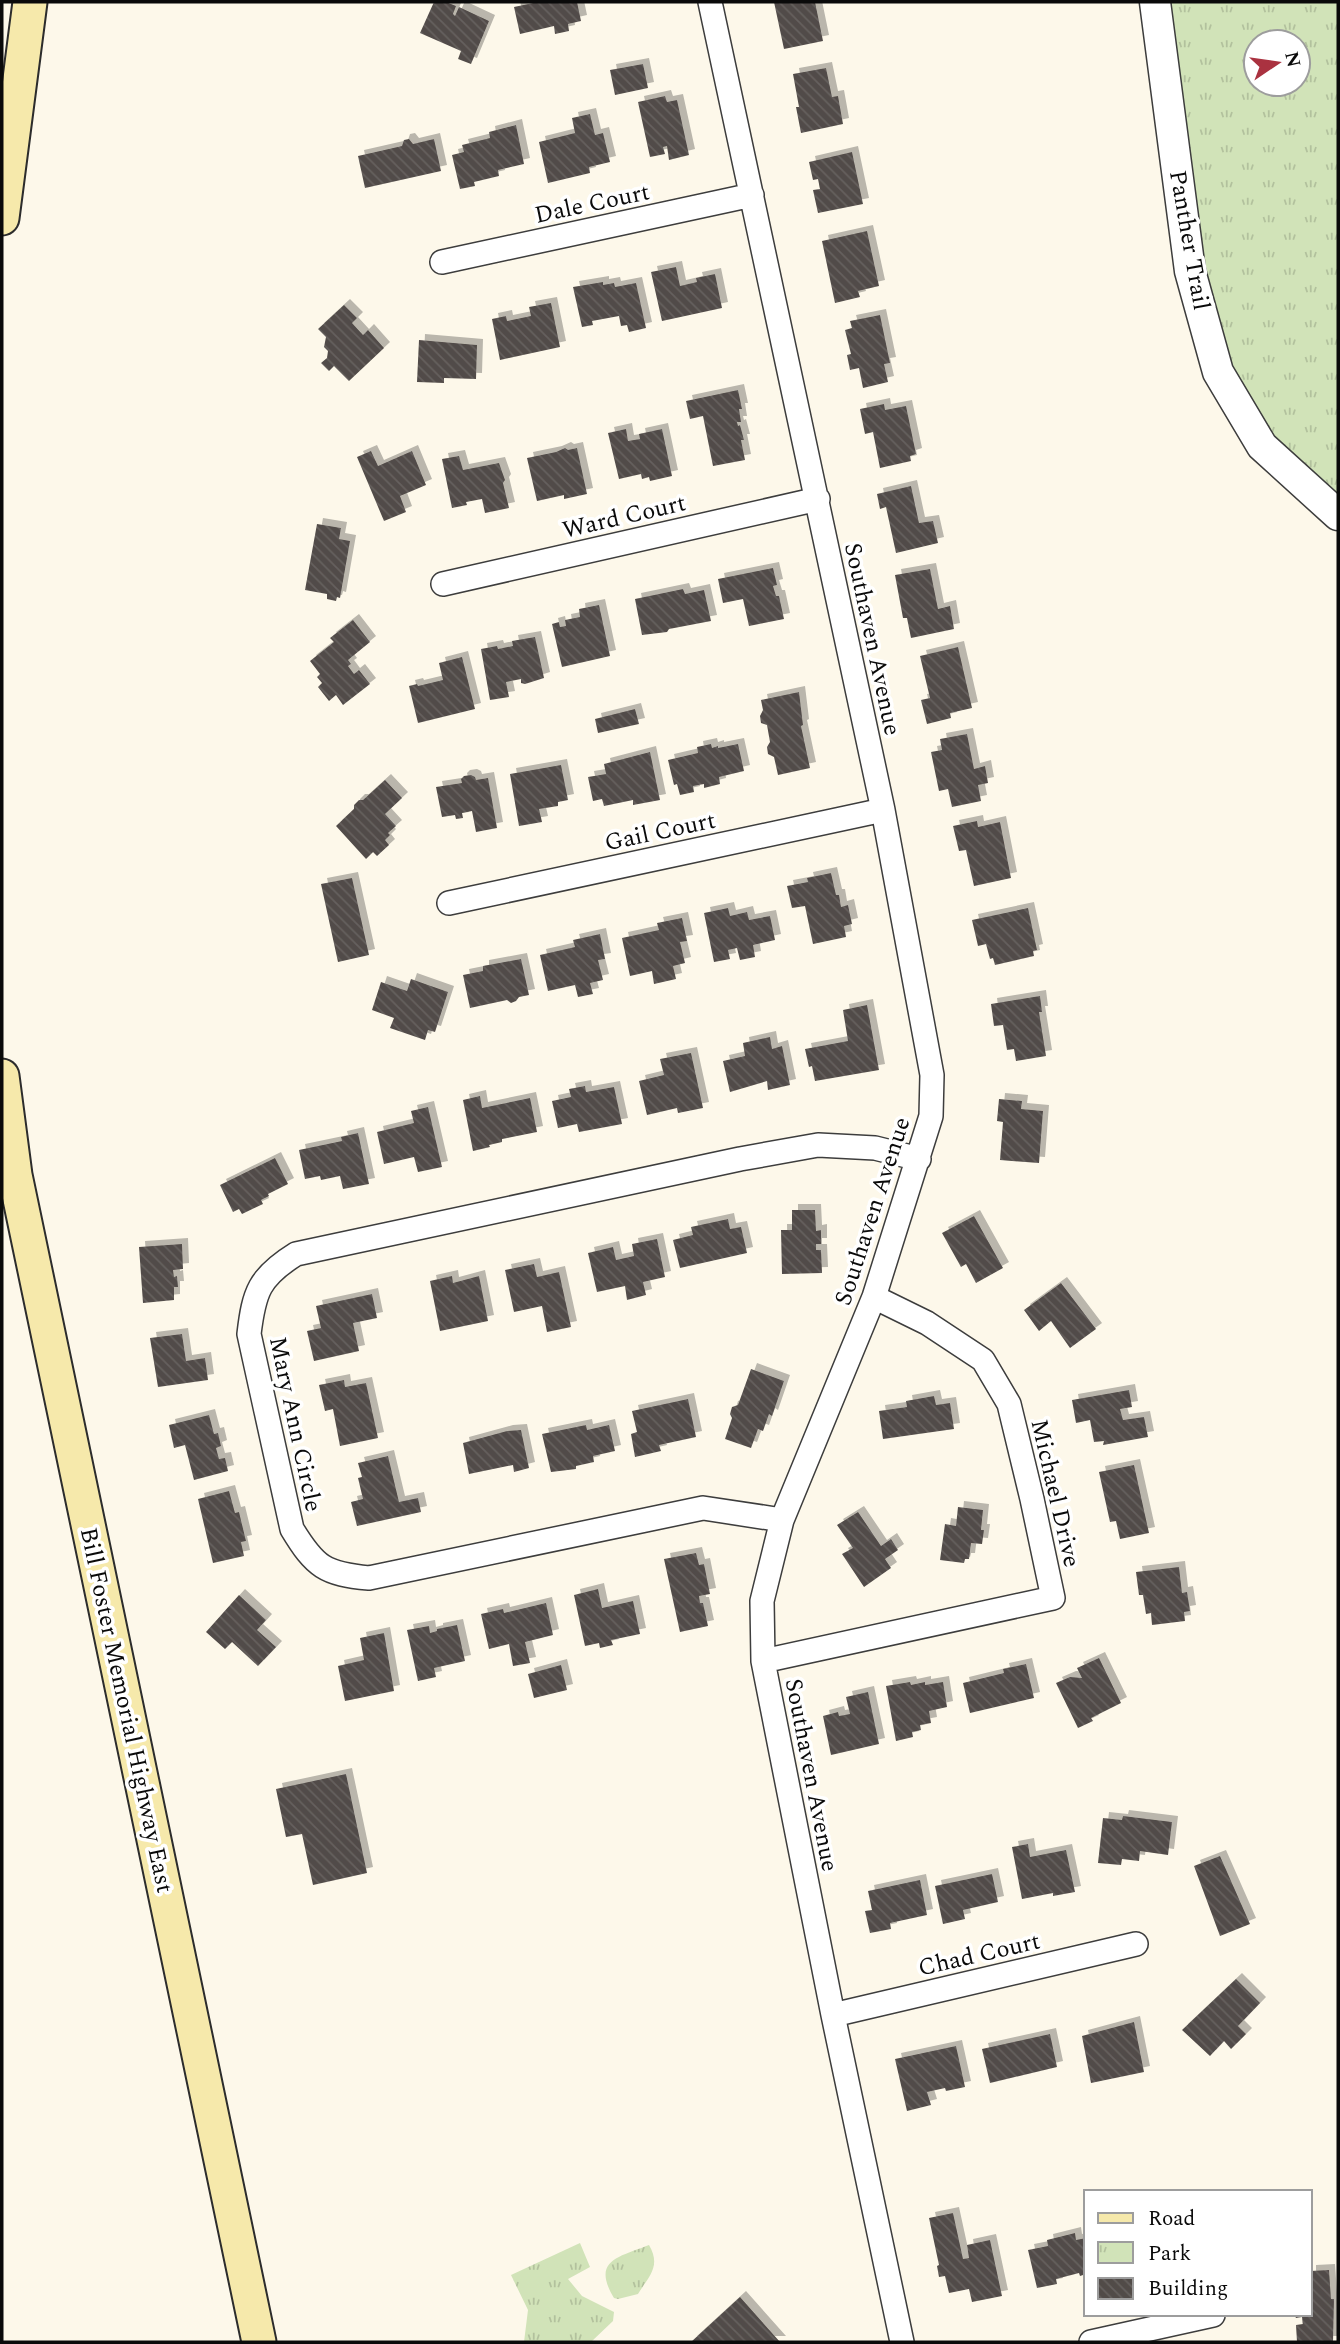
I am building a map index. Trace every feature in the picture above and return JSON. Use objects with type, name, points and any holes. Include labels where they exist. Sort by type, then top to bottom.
[{"type":"main road","points":[[2,218],[30,2]]},
{"type":"main road","name":"Bill Foster Memorial Highway East","points":[[2,1076],[15,1175],[259,2342]]},
{"type":"street","name":"Southaven Avenue","points":[[710,2],[883,810],[932,1075],[931,1116],[919,1159],[874,1297],[782,1520],[762,1601],[762,1661],[902,2342]]},
{"type":"street","name":"Panther Trail","points":[[1155,2],[1190,271],[1218,372],[1262,446],[1338,515]]},
{"type":"street","name":"Dale Court","points":[[442,262],[752,195]]},
{"type":"street","name":"Ward Court","points":[[443,584],[818,499]]},
{"type":"street","name":"Gail Court","points":[[449,903],[883,810]]},
{"type":"street","name":"Mary Ann Circle","points":[[782,1520],[703,1508],[369,1578],[325,1570],[306,1552],[292,1529],[249,1334],[253,1304],[264,1279],[296,1254],[740,1159],[818,1145],[875,1148],[919,1159]]},
{"type":"street","name":"Michael Drive","points":[[762,1661],[1053,1598],[1009,1404],[983,1360],[926,1323],[874,1297]]},
{"type":"street","name":"Chad Court","points":[[834,2015],[1136,1944]]},
{"type":"street","points":[[1091,2342],[1208,2316]]},
{"type":"green space","points":[[1167,2],[1338,2],[1338,498],[1258,425],[1240,395],[1206,301]]},
{"type":"green space","points":[[580,2243],[590,2267],[568,2279],[582,2296],[614,2312],[613,2321],[591,2342],[524,2342],[528,2310],[511,2275]]},
{"type":"green space","points":[[649,2245],[654,2265],[638,2294],[614,2298],[608,2285],[607,2268],[619,2257]]},
{"type":"building","points":[[434,2],[446,2],[456,6],[453,14],[455,16],[459,7],[489,21],[471,64],[458,59],[461,51],[420,33]]},
{"type":"building","points":[[538,2],[577,2],[581,21],[568,24],[569,31],[555,34],[554,26],[520,34],[514,7]]},
{"type":"building","points":[[774,2],[815,2],[823,41],[784,49]]},
{"type":"building","points":[[643,64],[648,88],[615,95],[610,70]]},
{"type":"building","points":[[826,68],[832,97],[838,96],[843,124],[801,133],[793,74]]},
{"type":"building","points":[[665,96],[667,102],[677,100],[689,155],[669,160],[667,146],[663,147],[665,154],[650,157],[638,102]]},
{"type":"building","points":[[590,114],[595,135],[603,133],[610,162],[589,167],[590,173],[548,183],[539,142],[575,133],[572,118]]},
{"type":"building","points":[[516,125],[524,164],[498,170],[499,176],[474,182],[475,186],[460,189],[452,155],[464,152],[462,145],[490,138],[489,132]]},
{"type":"building","points":[[409,139],[413,144],[434,139],[441,171],[365,188],[358,156],[402,146],[404,140]]},
{"type":"building","points":[[852,152],[863,204],[818,213],[813,190],[820,189],[818,179],[813,180],[809,162]]},
{"type":"building","points":[[867,231],[879,286],[858,291],[860,297],[835,303],[822,241]]},
{"type":"building","points":[[676,267],[680,286],[697,282],[696,278],[715,274],[722,308],[662,321],[651,272]]},
{"type":"building","points":[[603,282],[603,285],[614,283],[615,287],[636,283],[646,328],[629,332],[627,325],[621,326],[619,316],[592,321],[593,325],[582,327],[573,287]]},
{"type":"building","points":[[551,303],[560,347],[500,360],[492,319],[506,316],[507,321],[531,316],[529,307]]},
{"type":"building","points":[[344,305],[357,318],[352,323],[363,335],[368,330],[384,348],[349,381],[334,366],[329,371],[321,363],[327,358],[328,351],[324,347],[326,337],[318,329]]},
{"type":"building","points":[[880,315],[890,363],[884,364],[888,382],[863,388],[859,368],[850,370],[847,355],[851,354],[845,330],[852,328],[850,321]]},
{"type":"building","points":[[419,340],[477,345],[476,379],[444,378],[444,383],[417,382]]},
{"type":"building","points":[[738,390],[742,409],[739,409],[741,422],[737,422],[744,440],[741,440],[745,460],[713,466],[703,416],[690,419],[686,401]]},
{"type":"building","points":[[884,404],[885,410],[906,406],[916,454],[910,456],[911,461],[880,468],[873,432],[865,434],[860,409]]},
{"type":"building","points":[[626,429],[628,441],[640,439],[639,434],[662,429],[672,476],[650,481],[649,477],[642,479],[641,474],[619,479],[608,433]]},
{"type":"building","points":[[565,448],[577,448],[587,494],[564,499],[564,495],[537,501],[527,458]]},
{"type":"building","points":[[371,451],[378,466],[412,451],[426,485],[400,496],[406,512],[384,521],[357,457]]},
{"type":"building","points":[[459,456],[463,470],[499,463],[505,480],[503,483],[509,508],[485,513],[482,499],[452,508],[442,459]]},
{"type":"building","points":[[911,486],[919,523],[933,521],[938,543],[896,553],[886,507],[880,509],[877,494]]},
{"type":"building","points":[[317,524],[341,528],[339,539],[350,541],[340,598],[337,597],[336,601],[327,599],[327,594],[305,590]]},
{"type":"building","points":[[773,568],[777,585],[773,586],[776,596],[779,596],[784,619],[749,626],[743,599],[723,603],[718,579]]},
{"type":"building","points":[[930,569],[938,609],[950,606],[954,629],[911,638],[907,618],[903,618],[895,575]]},
{"type":"building","points":[[683,589],[685,594],[704,590],[711,621],[642,635],[635,599]]},
{"type":"building","points":[[599,605],[610,656],[562,667],[552,624],[559,622],[560,627],[566,626],[565,620],[580,617],[579,609]]},
{"type":"building","points":[[353,620],[370,642],[348,660],[351,664],[348,666],[354,674],[359,670],[370,684],[343,705],[336,695],[329,701],[318,687],[322,683],[317,677],[320,674],[310,661],[334,642],[330,638]]},
{"type":"building","points":[[535,637],[544,678],[525,684],[521,683],[521,679],[506,682],[509,697],[490,700],[481,649],[513,646],[512,641]]},
{"type":"building","points":[[958,647],[972,708],[950,713],[951,718],[927,724],[921,700],[930,698],[920,656]]},
{"type":"building","points":[[462,657],[475,709],[418,723],[409,686],[443,680],[439,663]]},
{"type":"building","points":[[799,692],[801,726],[810,768],[778,775],[774,757],[768,754],[767,747],[770,742],[767,725],[761,723],[761,700]]},
{"type":"building","points":[[635,709],[639,724],[598,733],[595,719]]},
{"type":"building","points":[[967,734],[974,769],[985,766],[988,783],[978,785],[981,801],[952,807],[948,789],[939,791],[931,752],[942,750],[940,739]]},
{"type":"building","points":[[711,744],[712,748],[718,748],[738,744],[744,771],[719,777],[720,784],[704,788],[704,784],[693,786],[694,792],[680,795],[677,784],[674,785],[668,760],[698,753],[697,747]]},
{"type":"building","points":[[650,752],[660,800],[633,805],[633,800],[604,806],[602,799],[593,801],[588,777],[606,774],[604,764]]},
{"type":"building","points":[[561,765],[568,800],[558,802],[558,806],[539,809],[542,822],[519,826],[510,774]]},
{"type":"building","points":[[471,775],[476,780],[488,778],[497,828],[476,832],[472,811],[462,813],[463,818],[456,819],[455,815],[442,817],[436,787],[462,783],[464,776]]},
{"type":"building","points":[[385,780],[402,798],[385,814],[396,826],[385,840],[389,845],[377,856],[373,852],[366,859],[336,826],[354,809],[359,800],[363,800]]},
{"type":"building","points":[[977,821],[978,827],[1000,822],[1011,878],[974,886],[966,850],[959,851],[953,826]]},
{"type":"building","points":[[831,873],[836,895],[839,895],[841,907],[848,905],[852,924],[844,926],[846,937],[813,944],[805,906],[792,908],[787,886],[808,882],[807,878]]},
{"type":"building","points":[[352,878],[369,955],[338,962],[321,884]]},
{"type":"building","points":[[728,908],[730,916],[747,912],[749,920],[770,916],[775,940],[753,945],[755,957],[740,960],[737,948],[728,950],[730,959],[714,962],[704,913]]},
{"type":"building","points":[[1028,908],[1037,950],[1033,951],[1034,956],[995,965],[993,958],[990,959],[986,944],[978,946],[972,920]]},
{"type":"building","points":[[682,918],[687,941],[680,942],[685,963],[673,966],[676,979],[654,984],[652,971],[630,976],[622,938],[659,930],[657,923]]},
{"type":"building","points":[[600,934],[605,959],[598,960],[603,980],[590,983],[593,994],[578,997],[575,985],[548,991],[540,955],[575,947],[573,940]]},
{"type":"building","points":[[521,959],[529,995],[519,997],[511,1003],[507,1000],[470,1008],[463,975],[483,971],[483,966]]},
{"type":"building","points":[[411,979],[448,992],[435,1032],[428,1030],[425,1040],[390,1028],[394,1018],[372,1010],[381,982],[407,991]]},
{"type":"building","points":[[1040,996],[1042,1012],[1039,1012],[1046,1056],[1016,1061],[1014,1049],[1007,1050],[1003,1025],[994,1026],[991,1004]]},
{"type":"building","points":[[867,1005],[879,1070],[815,1081],[805,1049],[848,1041],[843,1010]]},
{"type":"building","points":[[770,1037],[772,1049],[782,1046],[790,1085],[768,1090],[767,1081],[730,1092],[723,1061],[745,1056],[743,1043]]},
{"type":"building","points":[[691,1053],[703,1108],[678,1113],[677,1108],[647,1115],[639,1081],[664,1075],[660,1059]]},
{"type":"building","points":[[585,1086],[586,1092],[614,1087],[622,1124],[579,1132],[577,1124],[558,1128],[552,1101],[571,1097],[569,1089]]},
{"type":"building","points":[[480,1096],[482,1108],[530,1098],[537,1132],[502,1139],[502,1142],[489,1145],[490,1147],[473,1151],[463,1100]]},
{"type":"building","points":[[999,1099],[1022,1101],[1021,1109],[1043,1111],[1039,1163],[1000,1160],[1003,1122],[997,1121]]},
{"type":"building","points":[[428,1107],[442,1167],[418,1172],[414,1157],[384,1164],[377,1132],[414,1123],[411,1111]]},
{"type":"building","points":[[358,1133],[369,1184],[343,1189],[340,1176],[321,1180],[320,1176],[305,1179],[299,1150],[342,1141],[341,1137]]},
{"type":"building","points":[[275,1158],[288,1184],[268,1194],[269,1196],[261,1200],[263,1204],[242,1214],[239,1209],[233,1212],[220,1185]]},
{"type":"building","points":[[792,1210],[815,1210],[816,1231],[821,1230],[821,1244],[816,1244],[816,1250],[821,1250],[822,1273],[782,1274],[781,1230],[792,1230]]},
{"type":"building","points":[[974,1216],[1003,1268],[976,1283],[966,1264],[961,1267],[942,1233]]},
{"type":"building","points":[[728,1219],[730,1229],[741,1227],[747,1253],[680,1268],[673,1240],[693,1235],[691,1227]]},
{"type":"building","points":[[657,1239],[665,1277],[643,1282],[646,1295],[627,1300],[625,1286],[597,1292],[588,1253],[613,1247],[616,1260],[634,1256],[632,1244]]},
{"type":"building","points":[[182,1244],[183,1269],[173,1270],[174,1277],[177,1276],[178,1287],[174,1287],[174,1300],[143,1303],[139,1247]]},
{"type":"building","points":[[534,1264],[537,1277],[559,1272],[571,1327],[547,1332],[542,1306],[514,1312],[505,1270]]},
{"type":"building","points":[[452,1276],[453,1283],[479,1276],[488,1321],[440,1331],[430,1281]]},
{"type":"building","points":[[1061,1283],[1096,1329],[1070,1348],[1051,1321],[1039,1331],[1024,1310]]},
{"type":"building","points":[[372,1294],[377,1318],[353,1323],[359,1351],[314,1361],[307,1331],[321,1328],[316,1306]]},
{"type":"building","points":[[182,1334],[186,1361],[205,1358],[208,1380],[158,1387],[150,1338]]},
{"type":"building","points":[[751,1369],[784,1381],[772,1416],[769,1414],[763,1431],[758,1429],[751,1448],[725,1439],[732,1418],[732,1407],[738,1405]]},
{"type":"building","points":[[344,1380],[345,1387],[366,1383],[378,1438],[340,1446],[333,1409],[325,1411],[319,1385]]},
{"type":"building","points":[[1129,1390],[1132,1407],[1120,1409],[1123,1420],[1144,1417],[1148,1437],[1103,1445],[1104,1441],[1094,1442],[1090,1420],[1076,1423],[1072,1400]]},
{"type":"building","points":[[934,1396],[936,1405],[950,1403],[954,1429],[883,1439],[879,1411],[907,1407],[906,1401]]},
{"type":"building","points":[[688,1399],[696,1437],[659,1445],[661,1451],[635,1457],[631,1434],[637,1432],[632,1411]]},
{"type":"building","points":[[209,1415],[214,1434],[218,1433],[221,1446],[216,1448],[219,1459],[225,1458],[228,1471],[194,1480],[185,1445],[174,1448],[169,1425]]},
{"type":"building","points":[[586,1425],[587,1430],[609,1425],[615,1451],[593,1456],[594,1462],[576,1466],[576,1469],[551,1472],[542,1434]]},
{"type":"building","points":[[521,1430],[529,1468],[514,1472],[513,1465],[469,1474],[463,1443]]},
{"type":"building","points":[[388,1456],[399,1502],[418,1498],[421,1512],[357,1526],[351,1502],[363,1499],[358,1463]]},
{"type":"building","points":[[1134,1465],[1149,1533],[1120,1539],[1116,1521],[1110,1522],[1099,1472]]},
{"type":"building","points":[[229,1491],[235,1513],[239,1512],[246,1541],[241,1542],[244,1556],[213,1563],[198,1499]]},
{"type":"building","points":[[958,1507],[983,1510],[982,1544],[971,1543],[969,1559],[965,1559],[964,1563],[940,1560],[945,1524],[956,1526]]},
{"type":"building","points":[[858,1512],[881,1546],[891,1539],[898,1550],[885,1559],[891,1568],[864,1587],[842,1554],[853,1548],[837,1525]]},
{"type":"building","points":[[696,1553],[699,1565],[704,1564],[710,1594],[699,1596],[708,1626],[680,1632],[664,1559]]},
{"type":"building","points":[[1179,1567],[1182,1593],[1187,1592],[1190,1611],[1184,1612],[1185,1621],[1152,1625],[1151,1613],[1146,1614],[1143,1595],[1139,1595],[1136,1572]]},
{"type":"building","points":[[598,1589],[602,1608],[633,1601],[640,1634],[611,1640],[613,1645],[600,1648],[599,1643],[585,1646],[574,1595]]},
{"type":"building","points":[[239,1595],[266,1620],[257,1630],[276,1647],[258,1666],[232,1642],[225,1649],[206,1632]]},
{"type":"building","points":[[546,1603],[553,1635],[525,1642],[530,1663],[513,1666],[509,1644],[489,1649],[481,1614],[503,1609],[504,1613]]},
{"type":"building","points":[[457,1625],[465,1661],[434,1668],[436,1677],[418,1681],[407,1630],[429,1626],[430,1633]]},
{"type":"building","points":[[384,1633],[394,1691],[345,1701],[338,1666],[364,1660],[360,1638]]},
{"type":"building","points":[[1099,1658],[1121,1703],[1091,1718],[1093,1721],[1078,1728],[1056,1683],[1070,1677],[1082,1678],[1077,1668]]},
{"type":"building","points":[[1026,1664],[1034,1698],[970,1713],[963,1683],[1004,1673],[1003,1669]]},
{"type":"building","points":[[561,1665],[567,1690],[534,1698],[528,1674]]},
{"type":"building","points":[[910,1682],[911,1685],[925,1682],[925,1685],[943,1682],[947,1707],[929,1711],[931,1723],[920,1725],[921,1730],[912,1732],[913,1737],[896,1741],[886,1686]]},
{"type":"building","points":[[868,1692],[879,1744],[831,1755],[823,1716],[838,1712],[839,1716],[850,1714],[846,1697]]},
{"type":"building","points":[[346,1774],[367,1873],[313,1885],[302,1834],[286,1837],[276,1789]]},
{"type":"building","points":[[1123,1816],[1172,1822],[1168,1855],[1140,1851],[1139,1861],[1122,1859],[1121,1865],[1098,1863],[1103,1818],[1122,1820]]},
{"type":"building","points":[[1028,1844],[1030,1857],[1066,1850],[1075,1892],[1022,1899],[1012,1847]]},
{"type":"building","points":[[1220,1856],[1250,1924],[1220,1936],[1194,1866]]},
{"type":"building","points":[[992,1874],[998,1902],[963,1910],[965,1919],[943,1924],[935,1886]]},
{"type":"building","points":[[920,1880],[927,1915],[890,1923],[891,1929],[870,1933],[865,1911],[872,1910],[868,1891]]},
{"type":"building","points":[[1236,1979],[1260,2003],[1238,2026],[1246,2034],[1231,2049],[1224,2041],[1210,2056],[1182,2030]]},
{"type":"building","points":[[1134,2022],[1144,2072],[1091,2083],[1082,2036]]},
{"type":"building","points":[[1050,2034],[1057,2067],[990,2083],[982,2049]]},
{"type":"building","points":[[956,2046],[965,2087],[927,2092],[931,2105],[907,2111],[895,2059]]},
{"type":"building","points":[[953,2213],[963,2259],[969,2258],[967,2245],[990,2240],[1002,2296],[972,2302],[969,2289],[949,2293],[945,2276],[939,2277],[929,2218]]},
{"type":"building","points":[[1075,2233],[1076,2240],[1084,2238],[1084,2275],[1080,2276],[1079,2273],[1056,2279],[1057,2284],[1037,2288],[1028,2250],[1048,2246],[1047,2240]]},
{"type":"building","points":[[1329,2270],[1331,2299],[1334,2299],[1333,2342],[1297,2342],[1296,2325],[1303,2324],[1302,2317],[1295,2316],[1312,2316],[1312,2271]]},
{"type":"building","points":[[740,2297],[780,2342],[691,2342]]}]
